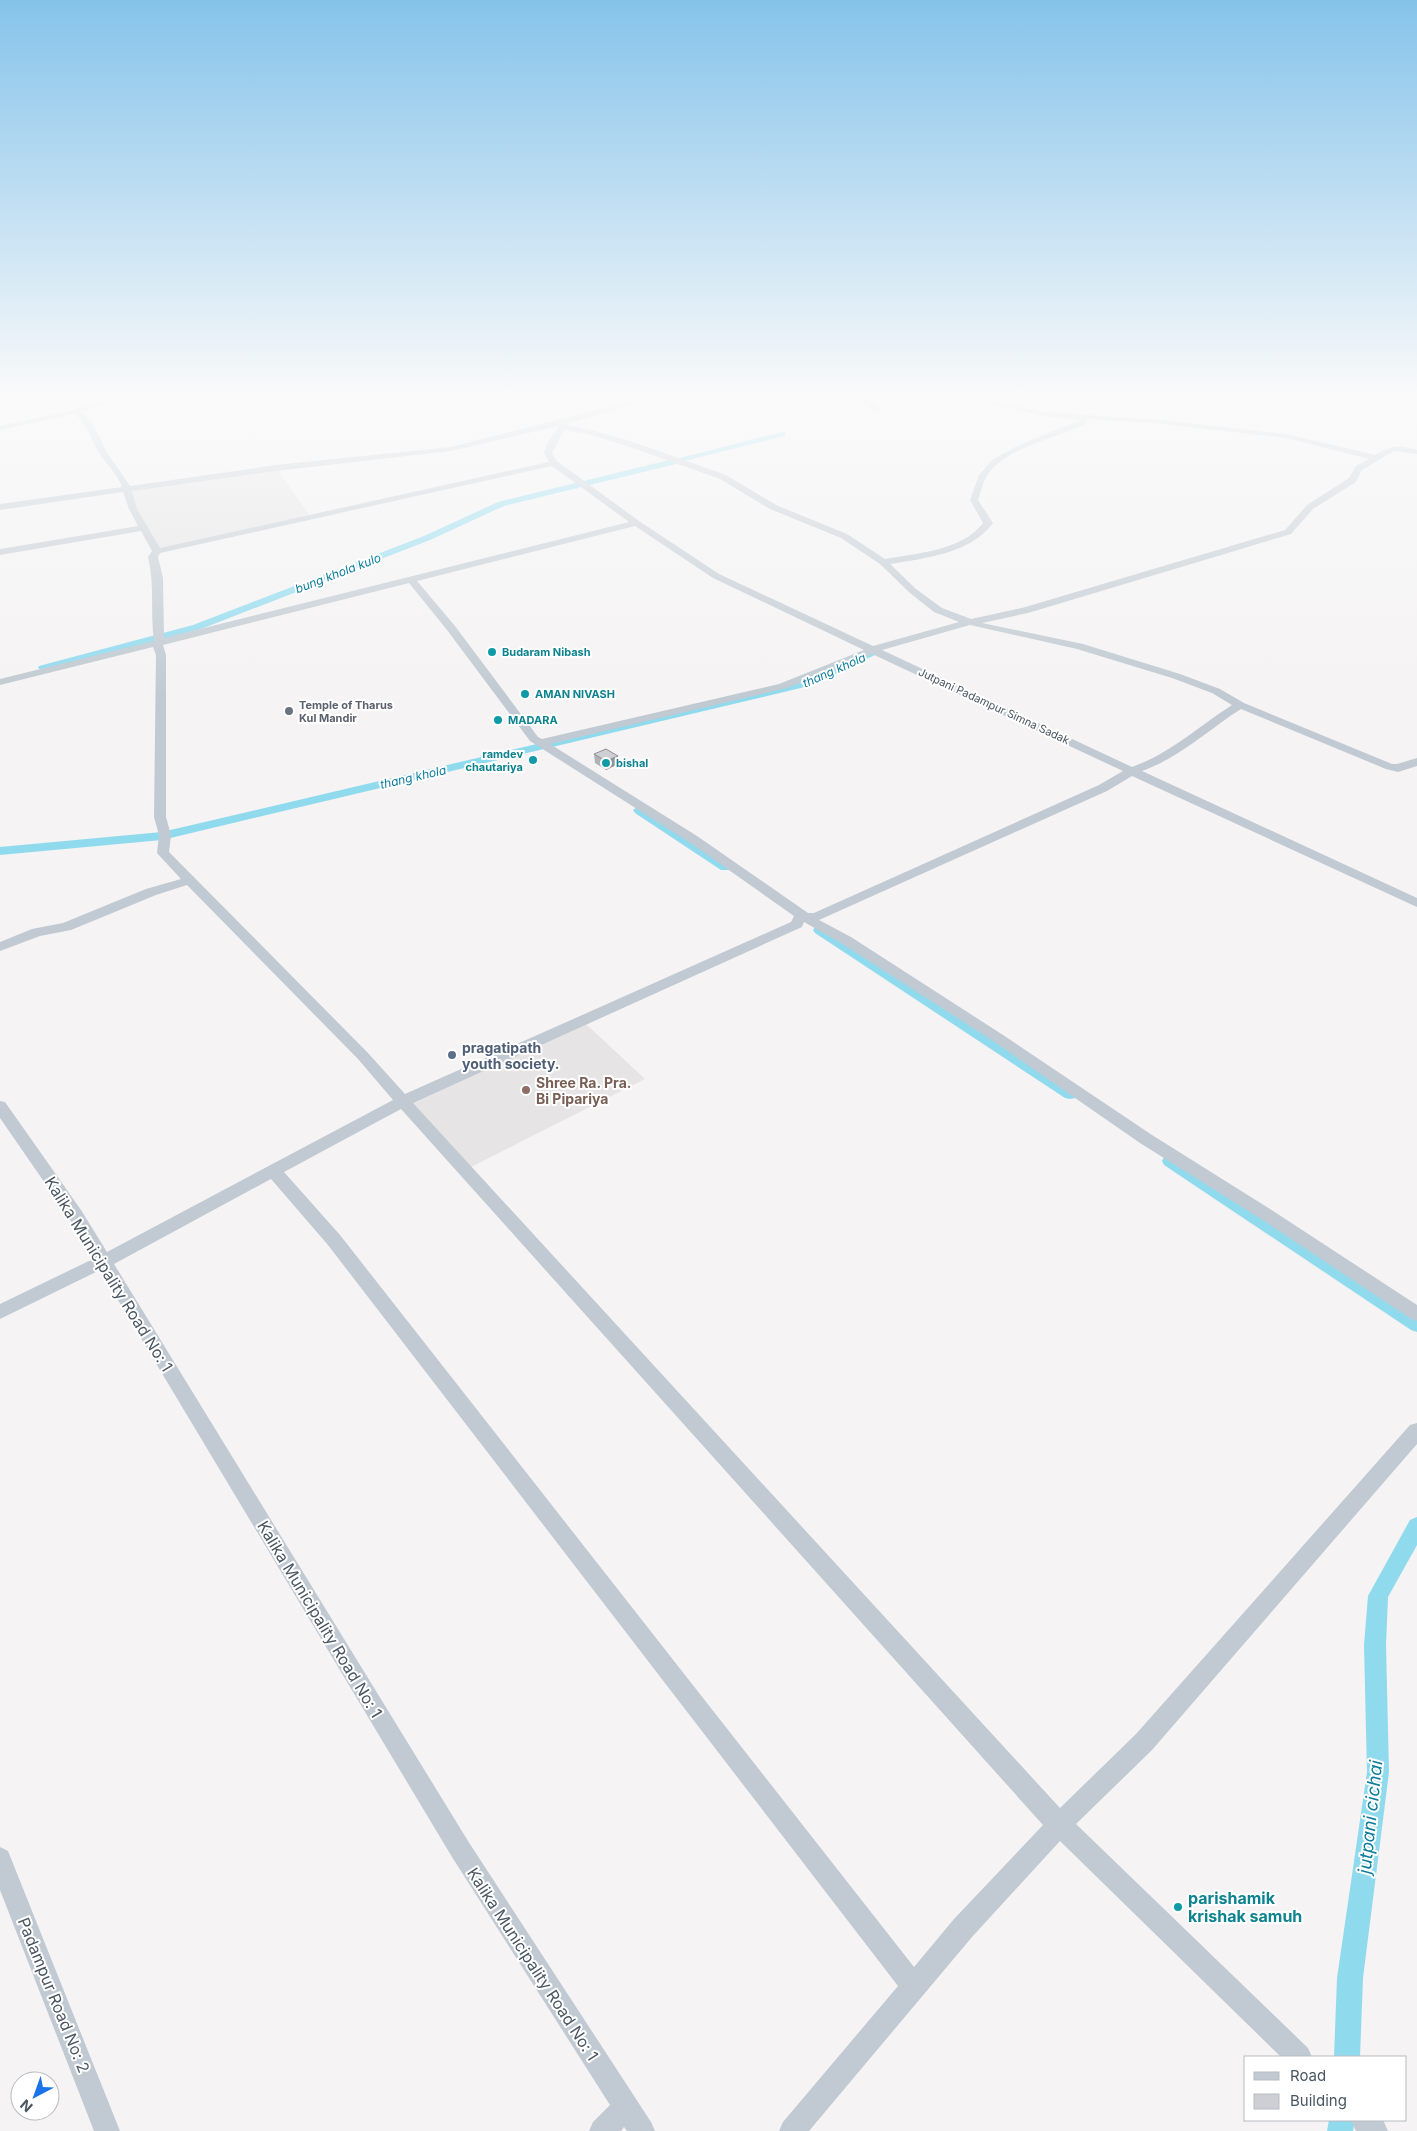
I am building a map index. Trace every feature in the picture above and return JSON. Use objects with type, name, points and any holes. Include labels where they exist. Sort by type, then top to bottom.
[{"type":"street","points":[[0,507],[77,495]]},
{"type":"street","points":[[129,495],[142,528],[157,551]]},
{"type":"street","points":[[157,551],[408,495]]},
{"type":"street","name":"Jutpani Padampur Simna Sadak","points":[[599,495],[636,523],[716,576],[874,649],[1128,773],[1417,903]]},
{"type":"street","points":[[752,495],[773,507],[844,536],[883,562],[913,591],[938,610],[971,622],[1078,646],[1132,661],[1216,691],[1240,705],[1390,767],[1398,768],[1417,762]]},
{"type":"street","points":[[883,562],[947,549],[968,542],[984,532],[988,523],[974,500],[976,495]]},
{"type":"street","points":[[546,746],[783,686],[874,649],[971,622],[1024,611],[1288,532],[1310,507],[1328,495]]},
{"type":"street","points":[[0,682],[158,640],[636,523]]},
{"type":"street","points":[[0,552],[142,528]]},
{"type":"street","points":[[157,551],[154,557],[158,578],[156,599],[158,644],[161,655],[160,817],[165,836],[163,853],[363,1056],[402,1102],[1060,1824],[1299,2056]]},
{"type":"street","points":[[410,578],[451,628],[534,739],[693,839],[802,918],[846,940],[998,1038],[1146,1139],[1264,1213],[1417,1314]]},
{"type":"street","points":[[0,1312],[104,1261],[402,1102],[797,924],[802,918],[817,916],[1103,788],[1128,773],[1176,751],[1210,724],[1240,705]]},
{"type":"street","points":[[0,947],[36,932],[66,927],[151,892],[190,880]]},
{"type":"street","name":"Kalika Municipality Road No: 1","points":[[0,1106],[75,1214],[460,1849],[625,2108],[642,2131]]},
{"type":"street","points":[[272,1171],[340,1248],[914,1987]]},
{"type":"street","points":[[792,2131],[963,1928],[1060,1824],[1144,1742],[1417,1431]]},
{"type":"street","name":"Padampur Road No: 2","points":[[0,1859],[107,2131]]},
{"type":"street","points":[[602,2131],[625,2108]]},
{"type":"street","points":[[1365,2121],[1375,2131]]},
{"type":"shaded area","points":[[130,495],[295,495],[310,516],[157,551],[142,528]]},
{"type":"shaded area","name":"Shree Ra. Pra. Bi Pipariya","points":[[586,1024],[645,1079],[463,1171],[402,1102]]},
{"type":"building","points":[[606,749],[618,756],[606,761],[594,754]]},
{"type":"waterway","name":"bung khola kulo","points":[[43,668],[197,627],[427,538],[501,504],[537,495]]},
{"type":"waterway","name":"thang khola","points":[[0,851],[162,836],[809,683],[875,651]]},
{"type":"waterway","points":[[639,810],[726,867]]},
{"type":"waterway","points":[[820,930],[1070,1094]]},
{"type":"waterway","points":[[1170,1161],[1417,1325]]},
{"type":"waterway","name":"jutpani cichai","points":[[1347,2056],[1350,1978],[1378,1772],[1375,1645],[1378,1596],[1417,1526]]},
{"type":"waterway","points":[[1340,2131],[1342,2121]]},
{"type":"place","name":"Budaram Nibash","points":[[492,652]]},
{"type":"place","name":"AMAN NIVASH","points":[[525,694]]},
{"type":"place","name":"Temple of Tharus Kul Mandir","points":[[289,711]]},
{"type":"place","name":"MADARA","points":[[498,720]]},
{"type":"place","name":"ramdev chautariya","points":[[533,760]]},
{"type":"place","name":"bishal","points":[[606,763]]},
{"type":"place","name":"pragatipath youth society.","points":[[452,1055]]},
{"type":"place","name":"Shree Ra. Pra. Bi Pipariya","points":[[526,1090]]},
{"type":"place","name":"parishamik krishak samuh","points":[[1178,1907]]}]
